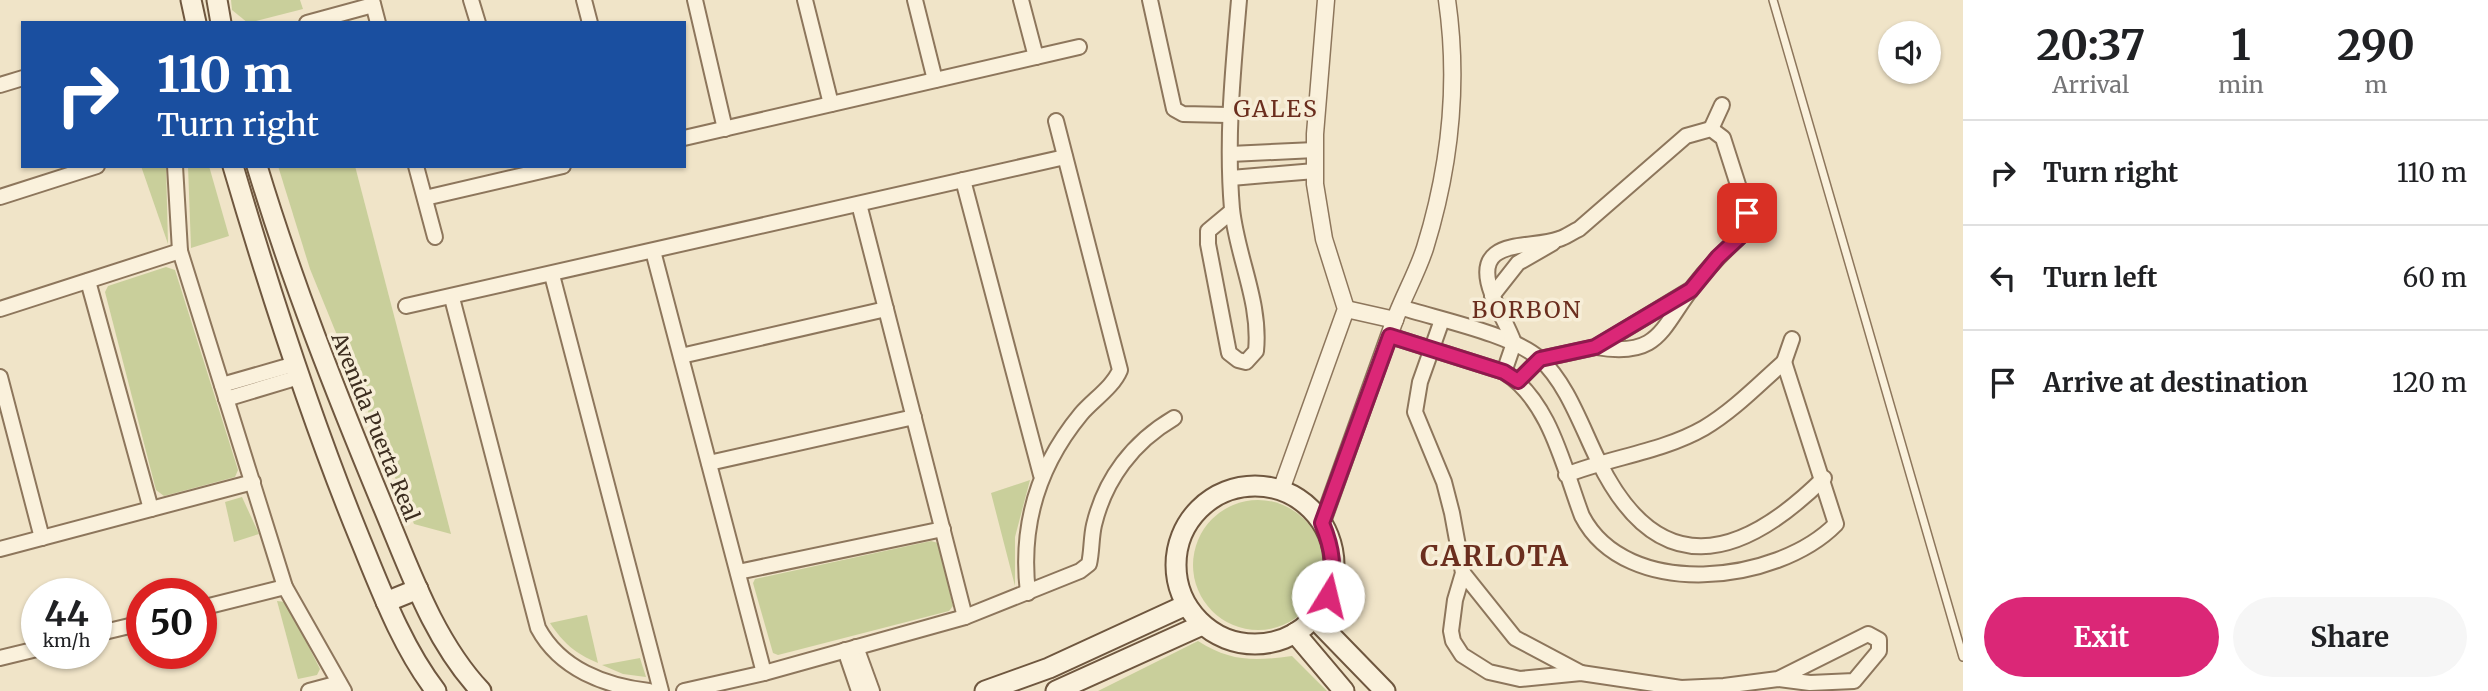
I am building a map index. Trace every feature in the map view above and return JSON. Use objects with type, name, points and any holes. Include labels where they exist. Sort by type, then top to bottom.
[{"type":"main road","points":[[191,0],[196,21]]},
{"type":"main road","points":[[217,0],[221,21]]},
{"type":"main road","points":[[234,168],[267,284],[337,484],[386,602],[425,677],[436,691]]},
{"type":"main road","name":"Avenida Puerta Real","points":[[258,168],[318,349],[418,589],[460,669],[481,691]]},
{"type":"main road","points":[[1254,486],[1281,490],[1304,503],[1322,523],[1332,547],[1334,572],[1328,596],[1314,618],[1295,633],[1272,642],[1247,644],[1223,638],[1202,625],[1186,605],[1176,579],[1176,552],[1185,526],[1203,505],[1227,491],[1254,486]]},
{"type":"main road","points":[[386,602],[418,589]]},
{"type":"main road","points":[[985,691],[1049,668],[1186,605]]},
{"type":"main road","points":[[1314,618],[1385,691]]},
{"type":"main road","points":[[1056,691],[1202,625]]},
{"type":"main road","points":[[1295,633],[1344,691]]},
{"type":"street","points":[[471,0],[477,21]]},
{"type":"street","points":[[584,0],[589,21]]},
{"type":"street","points":[[695,0],[724,129]]},
{"type":"street","points":[[805,0],[831,104]]},
{"type":"street","points":[[915,0],[935,80]]},
{"type":"street","points":[[1021,0],[1036,57]]},
{"type":"street","points":[[1150,0],[1174,109],[1183,114],[1228,115]]},
{"type":"street","points":[[1233,211],[1208,231],[1208,244],[1229,353],[1237,360],[1246,362],[1256,351],[1256,322],[1233,211],[1228,115],[1239,0]]},
{"type":"street","points":[[1281,490],[1346,309],[1324,239],[1315,171],[1326,0]]},
{"type":"street","points":[[1322,523],[1395,321],[1424,250],[1441,188],[1451,124],[1454,43],[1447,0]]},
{"type":"street","points":[[314,21],[372,2],[377,21]]},
{"type":"street","points":[[686,28],[700,25]]},
{"type":"street","points":[[686,138],[1079,47]]},
{"type":"street","points":[[0,85],[21,79]]},
{"type":"street","points":[[1492,296],[1518,263],[1578,229],[1686,136],[1711,129],[1722,106]]},
{"type":"street","points":[[1028,593],[1026,548],[1033,501],[1041,475],[1075,421],[1114,381],[1120,370],[1056,121]]},
{"type":"street","points":[[1595,347],[1617,351],[1656,338],[1668,328],[1691,290],[1749,225],[1723,138],[1711,129]]},
{"type":"street","points":[[1230,154],[1315,150]]},
{"type":"street","points":[[406,306],[452,298],[1065,157]]},
{"type":"street","points":[[0,197],[91,168]]},
{"type":"street","points":[[175,168],[180,251],[285,587],[342,687],[309,691]]},
{"type":"street","points":[[417,168],[435,237]]},
{"type":"street","points":[[425,198],[554,168]]},
{"type":"street","points":[[1231,178],[1315,171]]},
{"type":"street","points":[[963,180],[1041,475]]},
{"type":"street","points":[[859,204],[965,617]]},
{"type":"street","points":[[1504,372],[1514,343],[1492,296],[1489,265],[1500,251],[1524,243],[1558,240]]},
{"type":"street","points":[[0,309],[180,251]]},
{"type":"street","points":[[653,251],[764,673]]},
{"type":"street","points":[[552,275],[662,691]]},
{"type":"street","points":[[88,281],[151,509]]},
{"type":"street","points":[[1518,381],[1540,359],[1595,347],[1691,290]]},
{"type":"street","points":[[452,298],[538,628],[545,642],[574,667],[595,678],[649,691]]},
{"type":"street","points":[[681,356],[886,309]]},
{"type":"street","points":[[1346,309],[1395,321],[1442,320],[1514,343],[1540,359],[1575,408],[1599,462],[1627,510],[1656,535],[1684,546],[1707,548],[1759,529],[1796,506],[1824,478]]},
{"type":"street","points":[[1442,320],[1420,382],[1415,412],[1444,482],[1463,573],[1515,638],[1581,673]]},
{"type":"street","points":[[1395,321],[1432,348],[1504,372],[1518,381],[1542,415],[1582,516],[1602,545],[1642,566],[1663,571],[1713,574],[1749,568],[1787,555],[1835,526],[1837,518],[1784,362]]},
{"type":"street","points":[[1566,475],[1599,462],[1671,443],[1706,427],[1784,362],[1793,339]]},
{"type":"street","points":[[224,392],[297,370]]},
{"type":"street","points":[[0,377],[42,538]]},
{"type":"street","points":[[709,463],[914,416]]},
{"type":"street","points":[[684,691],[764,673],[965,617],[1080,571],[1089,564],[1095,522],[1108,486],[1138,445],[1153,430],[1174,418]]},
{"type":"street","points":[[0,549],[253,482]]},
{"type":"street","points":[[738,572],[943,529]]},
{"type":"street","points":[[1707,548],[1713,574]]},
{"type":"street","points":[[1463,573],[1455,600],[1451,631],[1462,655],[1489,672],[1520,679],[1581,673],[1681,688],[1778,679],[1857,686],[1880,648],[1880,640],[1868,634],[1778,679]]},
{"type":"street","points":[[217,604],[285,587]]},
{"type":"street","points":[[851,648],[859,691]]},
{"type":"street","points":[[851,648],[872,691]]},
{"type":"street","points":[[0,657],[21,652]]},
{"type":"lane","points":[[1773,0],[1963,657]]},
{"type":"green space","points":[[231,0],[300,0],[303,9],[256,21],[246,21],[232,10]]},
{"type":"green space","points":[[142,168],[166,168],[168,244]]},
{"type":"green space","points":[[188,168],[210,168],[229,236],[191,248]]},
{"type":"green space","points":[[279,168],[356,168],[451,534],[414,524],[310,269]]},
{"type":"green space","points":[[166,267],[175,270],[238,470],[235,477],[164,496],[156,490],[105,292],[108,286]]},
{"type":"green space","points":[[1030,480],[1015,537],[1015,586],[991,493]]},
{"type":"green space","points":[[242,497],[259,534],[234,542],[225,502]]},
{"type":"green space","points":[[1258,500],[1283,505],[1304,519],[1318,540],[1323,565],[1318,590],[1304,611],[1283,625],[1258,630],[1233,625],[1212,611],[1198,590],[1193,565],[1198,540],[1212,519],[1233,505]]},
{"type":"green space","points":[[931,541],[938,543],[953,606],[949,611],[778,655],[773,653],[753,583],[755,579]]},
{"type":"green space","points":[[277,601],[286,602],[320,669],[317,675],[298,679]]},
{"type":"green space","points":[[587,615],[598,663],[571,647],[550,623]]},
{"type":"green space","points":[[1198,641],[1221,653],[1243,658],[1292,656],[1327,691],[1098,691]]},
{"type":"green space","points":[[640,658],[646,677],[623,674],[602,665]]},
{"type":"district","name":"GALES","points":[[1276,109]]},
{"type":"district","name":"BORBON","points":[[1527,310]]},
{"type":"district","name":"CARLOTA","points":[[1495,556]]},
{"type":"route","points":[[1328,596],[1334,572],[1332,547],[1322,523],[1390,336],[1504,372],[1518,381],[1540,359],[1595,347],[1691,290],[1718,257],[1746,231],[1749,225],[1747,213]]}]
